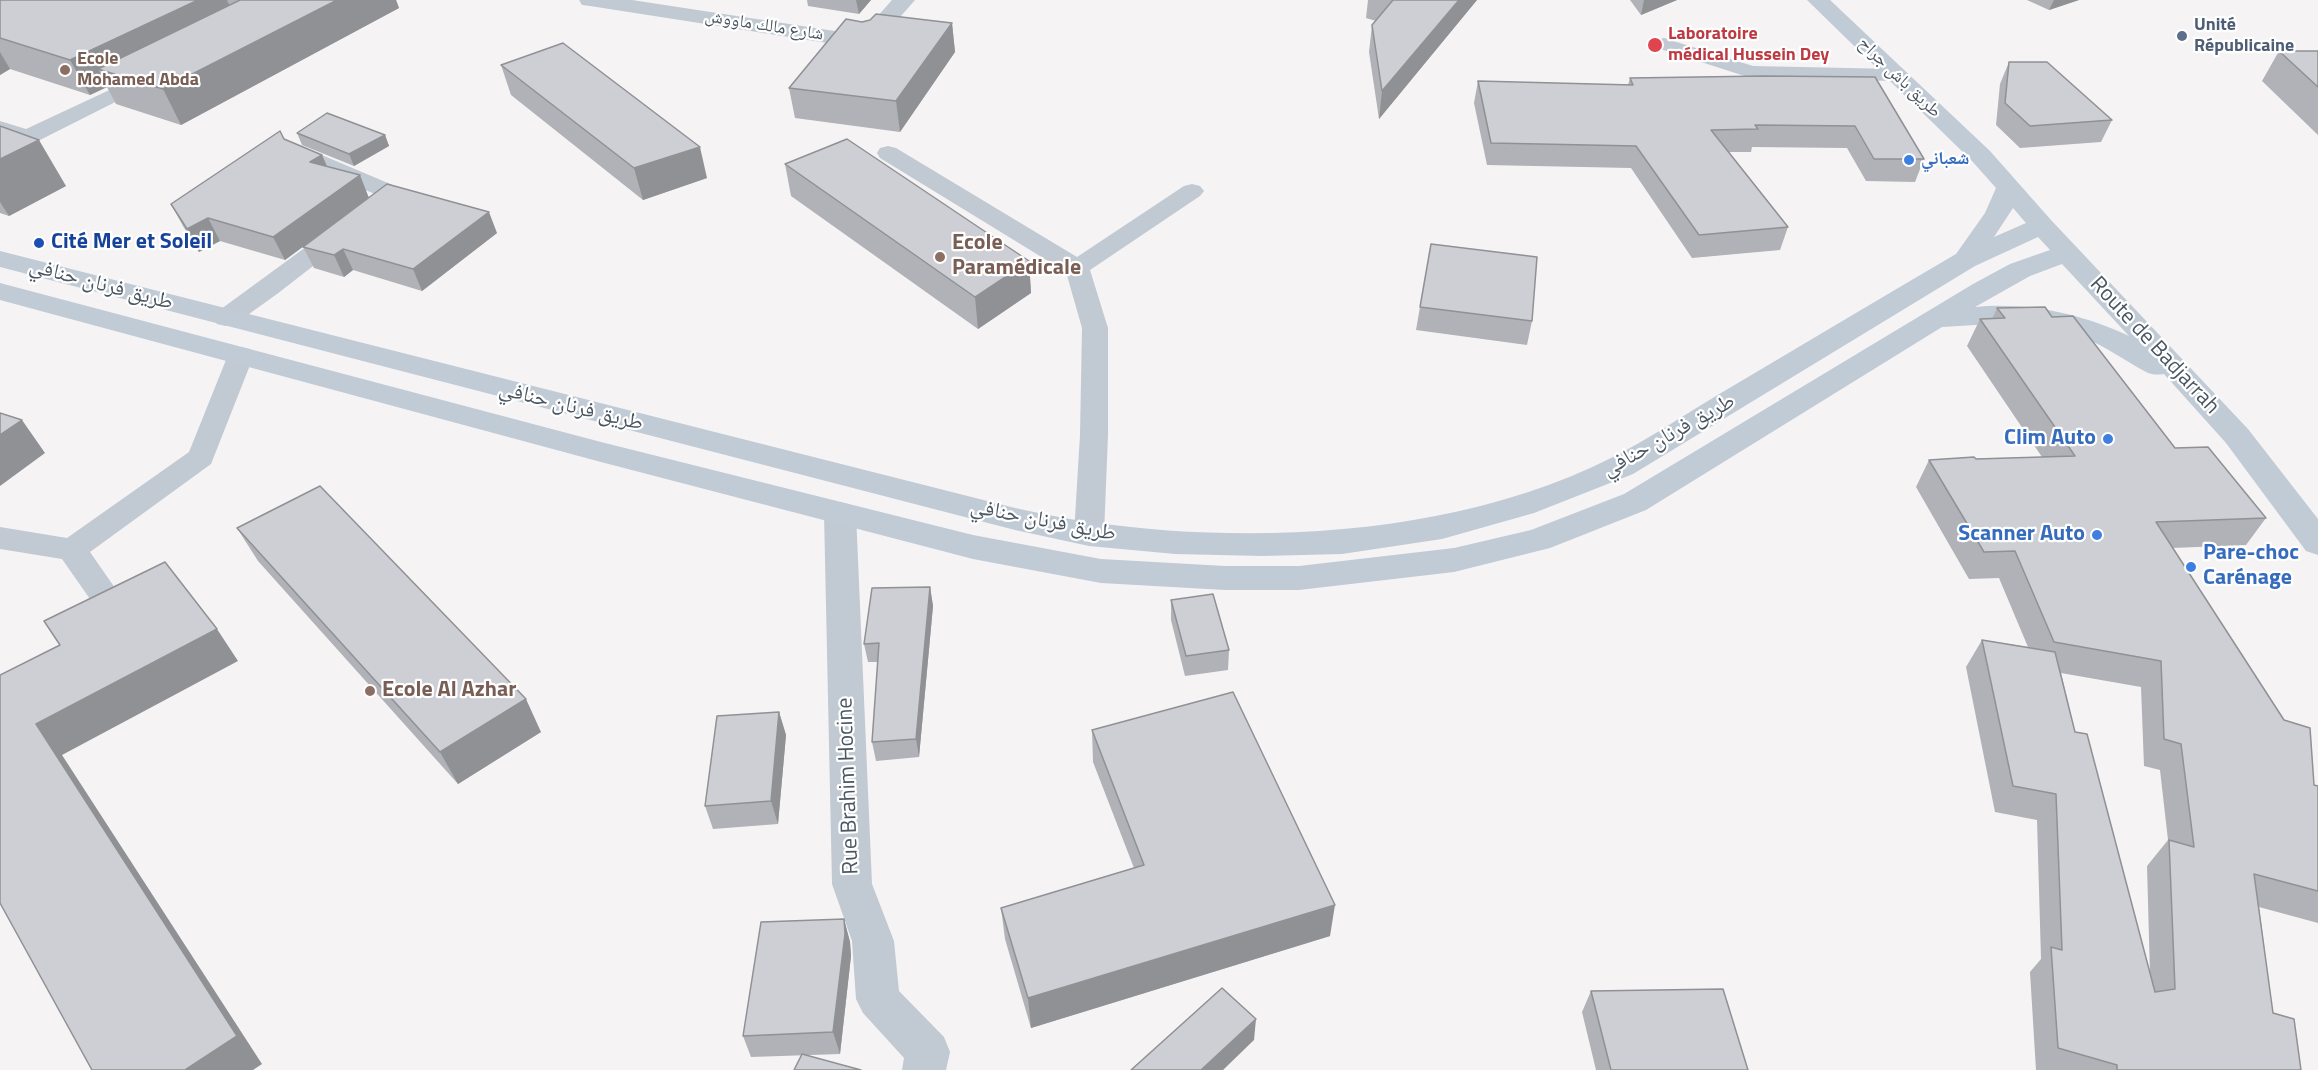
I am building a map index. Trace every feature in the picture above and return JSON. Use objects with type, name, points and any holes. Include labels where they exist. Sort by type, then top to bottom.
[{"type":"main road","name":"طريق باش جراح","points":[[1818,0],[1980,156]]},
{"type":"main road","name":"Route de Badjarrah","points":[[1980,156],[2237,436],[2318,543]]},
{"type":"main road","points":[[1965,260],[1998,213],[2008,189]]},
{"type":"main road","name":"طريق فرنان حنافي","points":[[0,258],[226,318],[1003,516],[1089,534],[1175,542],[1262,544],[1342,542],[1442,527],[1534,502],[1622,466],[1965,260],[2042,226]]},
{"type":"main road","name":"طريق فرنان حنافي","points":[[0,291],[601,452],[973,547],[1101,571],[1225,578],[1299,578],[1454,560],[1538,540],[1635,502],[2020,270],[2067,253]]},
{"type":"main road","points":[[1934,320],[2010,314],[2081,325],[2139,352],[2209,404]]},
{"type":"street","name":"شارع مالك ماووش","points":[[597,1],[866,42],[904,0]]},
{"type":"street","name":"Rue Brahim Hocine","points":[[840,513],[852,884],[873,941],[878,999],[928,1052],[924,1070]]},
{"type":"lane","points":[[1664,44],[1751,72],[1896,75]]},
{"type":"lane","points":[[0,129],[28,137],[167,68]]},
{"type":"lane","points":[[888,153],[1077,268],[1095,328],[1094,435],[1089,534]]},
{"type":"lane","points":[[226,318],[268,290],[394,194],[303,154]]},
{"type":"lane","points":[[1077,268],[1192,191]]},
{"type":"lane","points":[[0,538],[72,550],[201,457],[241,355]]},
{"type":"lane","points":[[72,550],[108,601]]},
{"type":"building","points":[[0,0],[198,0],[70,60],[0,38]]},
{"type":"building","points":[[240,0],[337,0],[163,89],[98,69]]},
{"type":"building","points":[[1393,0],[1459,0],[1382,91],[1372,25]]},
{"type":"building","points":[[876,14],[952,23],[896,101],[789,88],[846,19],[862,22],[870,20]]},
{"type":"building","points":[[563,43],[700,147],[634,168],[501,65]]},
{"type":"building","points":[[2279,51],[2318,51],[2318,87]]},
{"type":"building","points":[[2009,62],[2047,62],[2112,120],[2030,126],[2005,103]]},
{"type":"building","points":[[1875,77],[1924,159],[1874,159],[1855,126],[1755,125],[1758,129],[1711,130],[1788,227],[1699,235],[1636,146],[1491,143],[1478,81],[1633,85],[1630,78]]},
{"type":"building","points":[[327,113],[385,135],[349,154],[297,133]]},
{"type":"building","points":[[0,126],[39,140],[0,159]]},
{"type":"building","points":[[280,131],[284,139],[322,155],[310,162],[360,175],[273,237],[208,218],[187,229],[171,204]]},
{"type":"building","points":[[847,139],[1029,261],[975,297],[785,164]]},
{"type":"building","points":[[387,184],[489,212],[413,269],[343,249],[334,255],[303,247]]},
{"type":"building","points":[[1431,244],[1537,257],[1532,321],[1420,307]]},
{"type":"building","points":[[2045,307],[2052,317],[2073,316],[2175,448],[2208,447],[2266,518],[2156,522],[2284,720],[2310,728],[2314,785],[2318,786],[2318,891],[2254,874],[2273,1013],[2294,1019],[2301,1070],[2117,1070],[2117,1065],[2058,1048],[2051,947],[2062,950],[2056,794],[2013,786],[1982,640],[2055,652],[2075,732],[2087,734],[2155,992],[2175,989],[2169,840],[2194,847],[2181,744],[2164,739],[2161,661],[2054,642],[2015,551],[1984,552],[1929,460],[2075,456],[1980,319],[2005,318],[1997,308]]},
{"type":"building","points":[[0,413],[22,420],[0,435]]},
{"type":"building","points":[[320,486],[526,699],[440,752],[237,528]]},
{"type":"building","points":[[165,562],[217,629],[36,724],[237,1036],[185,1070],[92,1070],[0,903],[0,675],[60,645],[44,621]]},
{"type":"building","points":[[930,587],[916,739],[872,742],[879,643],[864,644],[872,588]]},
{"type":"building","points":[[1213,594],[1229,650],[1186,656],[1171,600]]},
{"type":"building","points":[[1233,692],[1335,905],[1028,998],[1001,908],[1144,865],[1092,730]]},
{"type":"building","points":[[779,712],[771,801],[705,806],[717,716]]},
{"type":"building","points":[[844,919],[845,934],[833,1032],[743,1036],[761,922]]},
{"type":"building","points":[[1222,988],[1256,1019],[1201,1070],[1131,1070]]},
{"type":"building","points":[[1723,989],[1748,1070],[1611,1070],[1591,991]]},
{"type":"building","points":[[802,1054],[861,1070],[794,1070]]},
{"type":"place","name":"Unité Républicaine","points":[[2182,36]]},
{"type":"place","name":"Laboratoire médical Hussein Dey","points":[[1655,45]]},
{"type":"place","name":"Ecole Mohamed Abda","points":[[65,70]]},
{"type":"place","name":"شعباني","points":[[1909,160]]},
{"type":"place","name":"Cité Mer et Soleil","points":[[39,243]]},
{"type":"place","name":"Ecole Paramédicale","points":[[940,257]]},
{"type":"place","name":"Clim Auto","points":[[2108,439]]},
{"type":"place","name":"Scanner Auto","points":[[2097,535]]},
{"type":"place","name":"Pare-choc Carénage","points":[[2191,567]]},
{"type":"place","name":"Ecole Al Azhar","points":[[370,691]]}]
